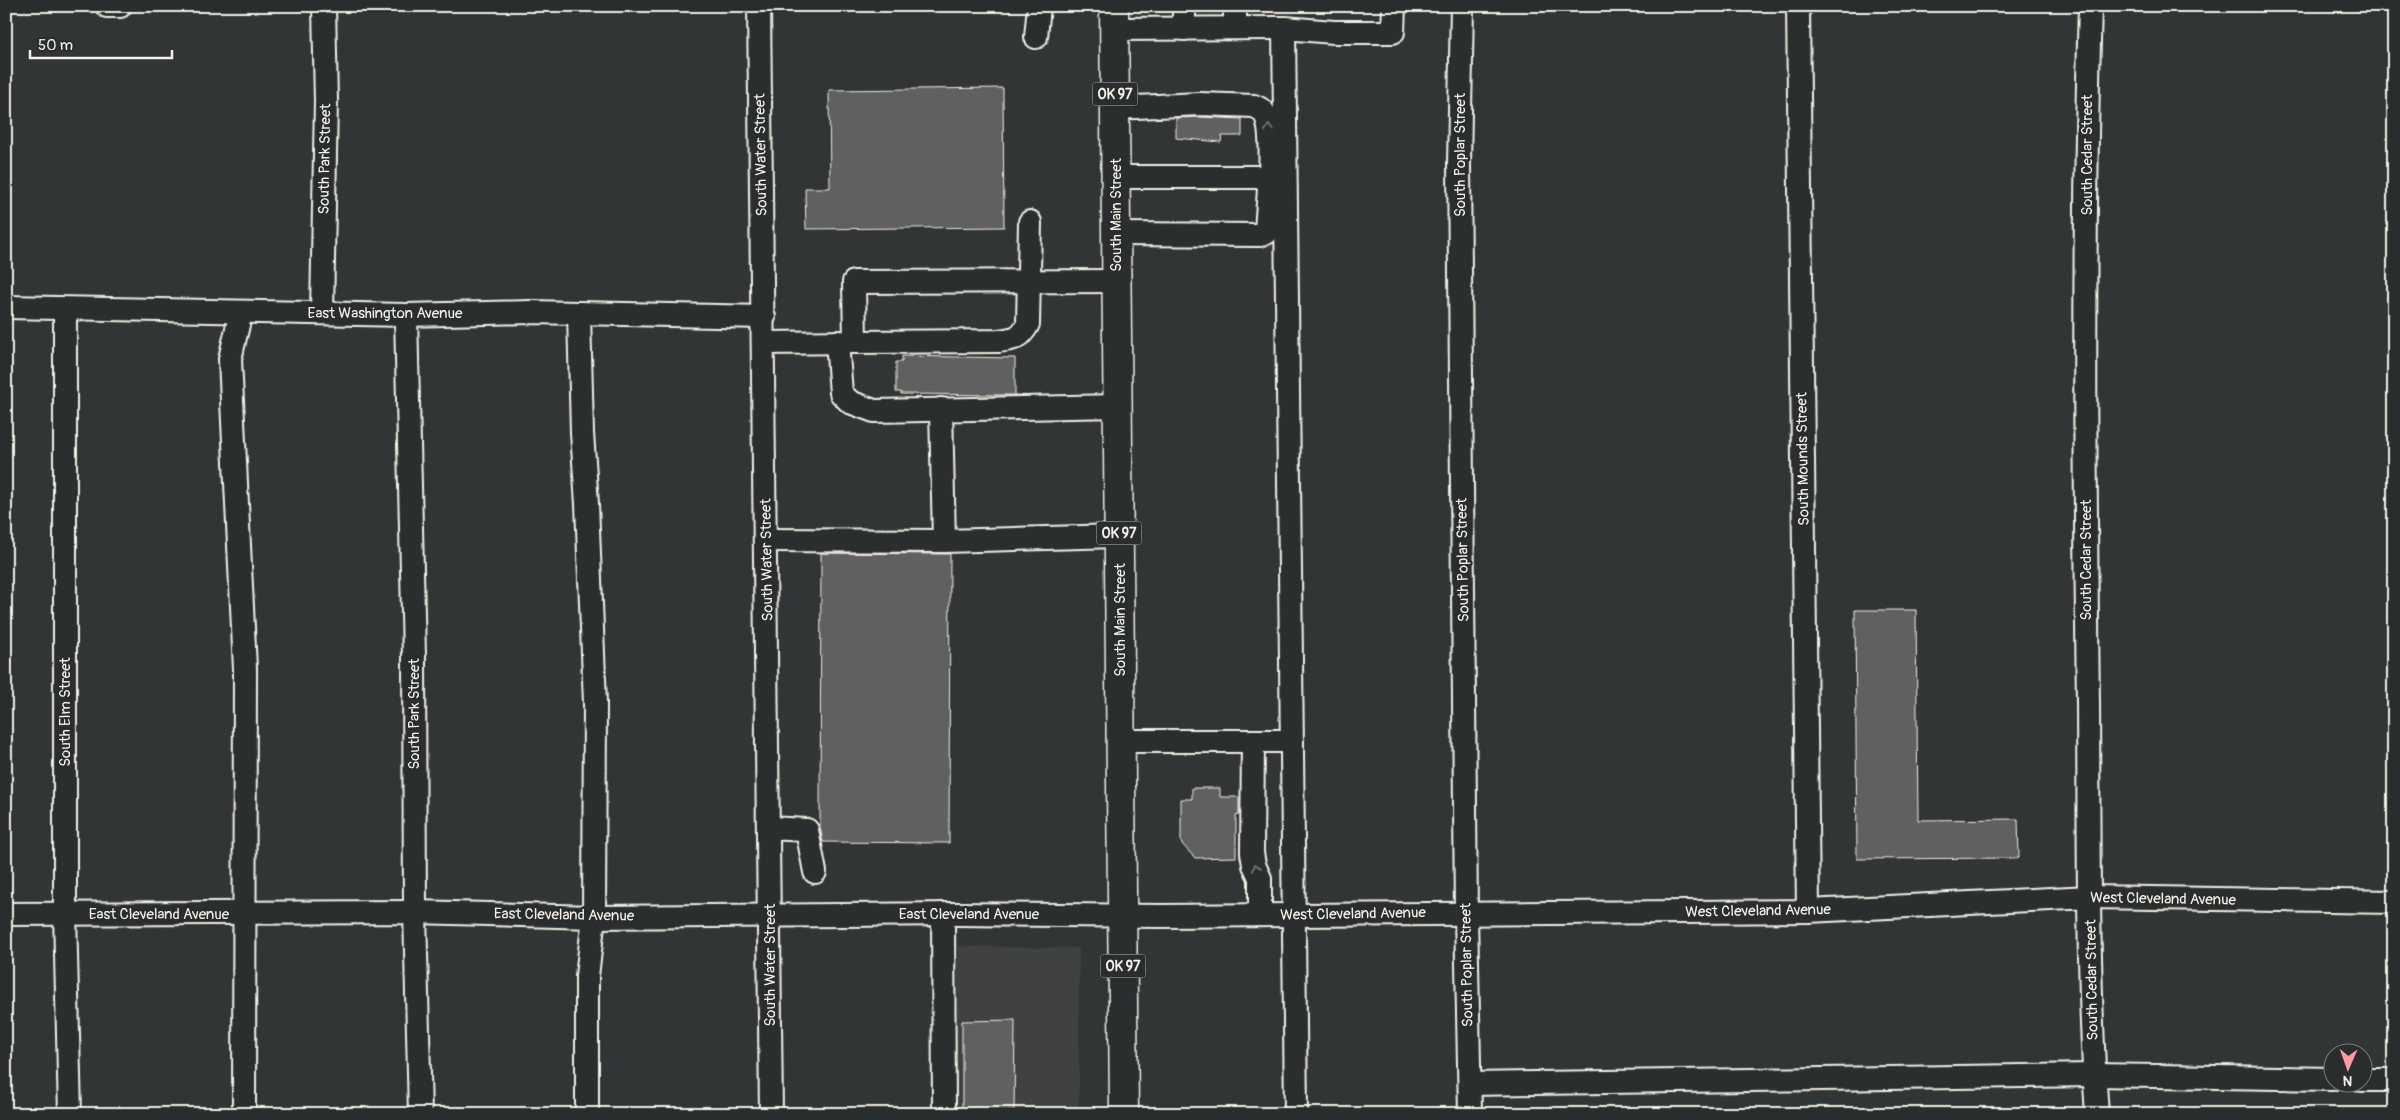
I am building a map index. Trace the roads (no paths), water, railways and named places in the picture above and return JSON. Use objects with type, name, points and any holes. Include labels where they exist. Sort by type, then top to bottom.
[{"type":"main road","name":"South Main Street","points":[[1114,18],[1124,1114]]},
{"type":"street","points":[[107,6],[120,6]]},
{"type":"street","name":"South Park Street","points":[[322,312],[326,83],[324,6]]},
{"type":"street","name":"South Water Street","points":[[759,6],[764,317],[771,1114]]},
{"type":"street","points":[[1036,37],[1039,6]]},
{"type":"street","points":[[1184,6],[1184,29]]},
{"type":"street","points":[[1114,18],[1184,29],[1235,17],[1284,28],[1334,32],[1393,32],[1394,6]]},
{"type":"street","name":"South Poplar Street","points":[[1462,6],[1459,174],[1466,913],[1470,1114]]},
{"type":"street","name":"South Mounds Street","points":[[1798,6],[1808,911]]},
{"type":"street","name":"South Cedar Street","points":[[2090,6],[2087,115],[2086,547],[2090,897],[2094,1075],[2097,1114]]},
{"type":"street","points":[[1284,28],[1292,741],[1292,915],[1296,1114]]},
{"type":"street","points":[[1115,108],[1200,104],[1254,106],[1261,108],[1267,117],[1270,135],[1266,233],[1116,234]]},
{"type":"street","points":[[1116,177],[1268,176]]},
{"type":"street","points":[[764,343],[1014,339],[1022,334],[1028,324],[1030,222]]},
{"type":"street","points":[[1117,281],[854,282],[846,342],[842,393],[850,402],[874,411],[1118,406]]},
{"type":"street","name":"East Washington Avenue","points":[[6,307],[66,310],[322,312],[406,315],[579,313],[764,317]]},
{"type":"street","name":"South Elm Street","points":[[66,310],[65,914],[70,1114]]},
{"type":"street","points":[[241,312],[230,359],[245,669],[244,1114]]},
{"type":"street","points":[[579,313],[582,433],[595,703],[594,917],[588,976],[588,1114]]},
{"type":"street","name":"South Park Street","points":[[406,315],[414,656],[415,912],[420,1114]]},
{"type":"street","points":[[941,409],[944,541]]},
{"type":"street","points":[[766,540],[944,541],[1119,536]]},
{"type":"street","points":[[1121,741],[1292,741]]},
{"type":"street","points":[[1253,741],[1252,853],[1254,865],[1260,878],[1260,915]]},
{"type":"street","points":[[769,828],[807,830],[815,872]]},
{"type":"street","name":"West Cleveland Avenue","points":[[1122,916],[1808,911],[2090,897],[2394,902]]},
{"type":"street","name":"East Cleveland Avenue","points":[[6,914],[415,912],[594,917],[943,914],[1122,916]]},
{"type":"street","points":[[943,914],[944,1114]]},
{"type":"street","points":[[1470,1084],[2094,1075],[2322,1079]]},
{"type":"street","points":[[2372,1080],[2394,1080]]}]
